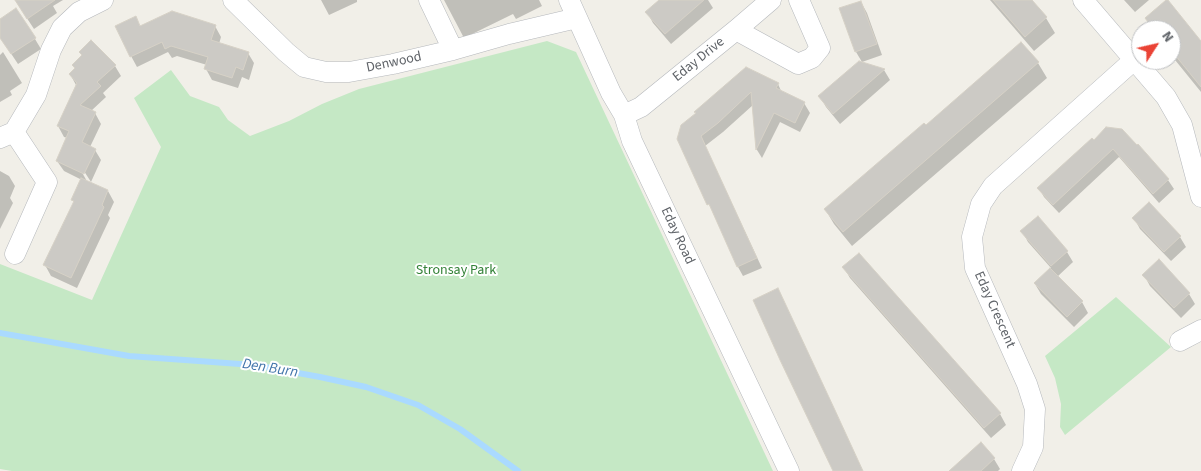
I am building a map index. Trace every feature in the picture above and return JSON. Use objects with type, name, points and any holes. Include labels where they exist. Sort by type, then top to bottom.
[{"type":"street","points":[[15,254],[47,182],[7,135],[36,95],[62,28],[79,12],[102,0]]},
{"type":"street","name":"Denwood","points":[[233,0],[304,67],[326,72],[349,72],[453,50],[509,34],[573,9]]},
{"type":"street","points":[[429,0],[453,50]]},
{"type":"street","name":"Eday Drive","points":[[624,115],[641,107],[771,0]]},
{"type":"street","points":[[736,30],[798,64],[812,58],[820,48],[799,0]]},
{"type":"street","points":[[1083,0],[1131,56]]},
{"type":"street","name":"Eday Road","points":[[573,9],[611,92],[624,115],[632,142],[789,471]]},
{"type":"street","name":"Eday Crescent","points":[[1022,471],[1033,447],[1035,409],[1027,384],[974,268],[972,237],[974,229],[981,204],[993,186],[1131,63]]},
{"type":"street","points":[[1142,70],[1166,98],[1182,125],[1196,157],[1201,197]]},
{"type":"street","points":[[1180,341],[1201,330]]},
{"type":"green space","name":"Stronsay Park","points":[[547,41],[576,52],[773,471],[12,471],[0,469],[0,264],[92,300],[161,147],[134,98],[171,70],[190,96],[219,107],[228,120],[250,136],[289,121],[322,104],[359,89]]},
{"type":"green space","points":[[1116,297],[1171,347],[1065,435],[1060,427],[1061,404],[1055,378],[1045,356]]},
{"type":"building","points":[[15,0],[55,0],[27,19]]},
{"type":"building","points":[[659,0],[704,0],[665,34],[645,12]]},
{"type":"building","points":[[993,0],[1032,0],[1047,17],[1025,37]]},
{"type":"building","points":[[1168,0],[1201,41],[1201,87],[1181,62],[1181,20],[1146,20],[1145,18]]},
{"type":"building","points":[[861,1],[877,44],[855,52],[839,8]]},
{"type":"building","points":[[16,8],[36,38],[11,54],[0,38],[0,19]]},
{"type":"building","points":[[172,11],[216,25],[211,40],[249,52],[243,70],[236,67],[232,78],[204,69],[208,57],[171,46],[165,49],[162,42],[130,57],[115,26],[136,16],[140,26]]},
{"type":"building","points":[[91,40],[116,65],[97,82],[101,86],[80,105],[96,112],[82,142],[96,149],[84,174],[56,161],[69,131],[57,126],[77,83],[69,74],[75,68],[72,65],[82,55],[79,52]]},
{"type":"building","points":[[1021,42],[1039,62],[843,232],[824,209],[924,123],[926,125]]},
{"type":"building","points":[[859,61],[885,69],[833,114],[818,96]]},
{"type":"building","points":[[746,67],[779,83],[776,88],[805,102],[795,123],[774,113],[756,150],[751,92],[701,136],[757,258],[737,267],[677,139],[681,125]]},
{"type":"building","points":[[1106,127],[1122,129],[1169,179],[1153,194],[1113,149],[1053,205],[1037,188],[1092,138],[1094,140]]},
{"type":"building","points":[[81,178],[108,190],[102,205],[104,207],[71,278],[43,265],[74,201],[71,200]]},
{"type":"building","points":[[1149,202],[1181,236],[1164,252],[1132,218]]},
{"type":"building","points":[[1038,216],[1068,251],[1051,266],[1020,231]]},
{"type":"building","points":[[859,253],[1001,413],[984,428],[842,267]]},
{"type":"building","points":[[1159,259],[1190,293],[1174,308],[1142,275]]},
{"type":"building","points":[[1050,268],[1083,301],[1067,317],[1034,283]]},
{"type":"building","points":[[778,288],[863,471],[833,471],[780,360],[753,300]]},
{"type":"building","points":[[981,442],[995,458],[981,471],[949,471]]},
{"type":"waterway","name":"Den Burn","points":[[0,333],[129,356],[254,365],[366,387],[418,405],[460,429],[518,471]]}]
